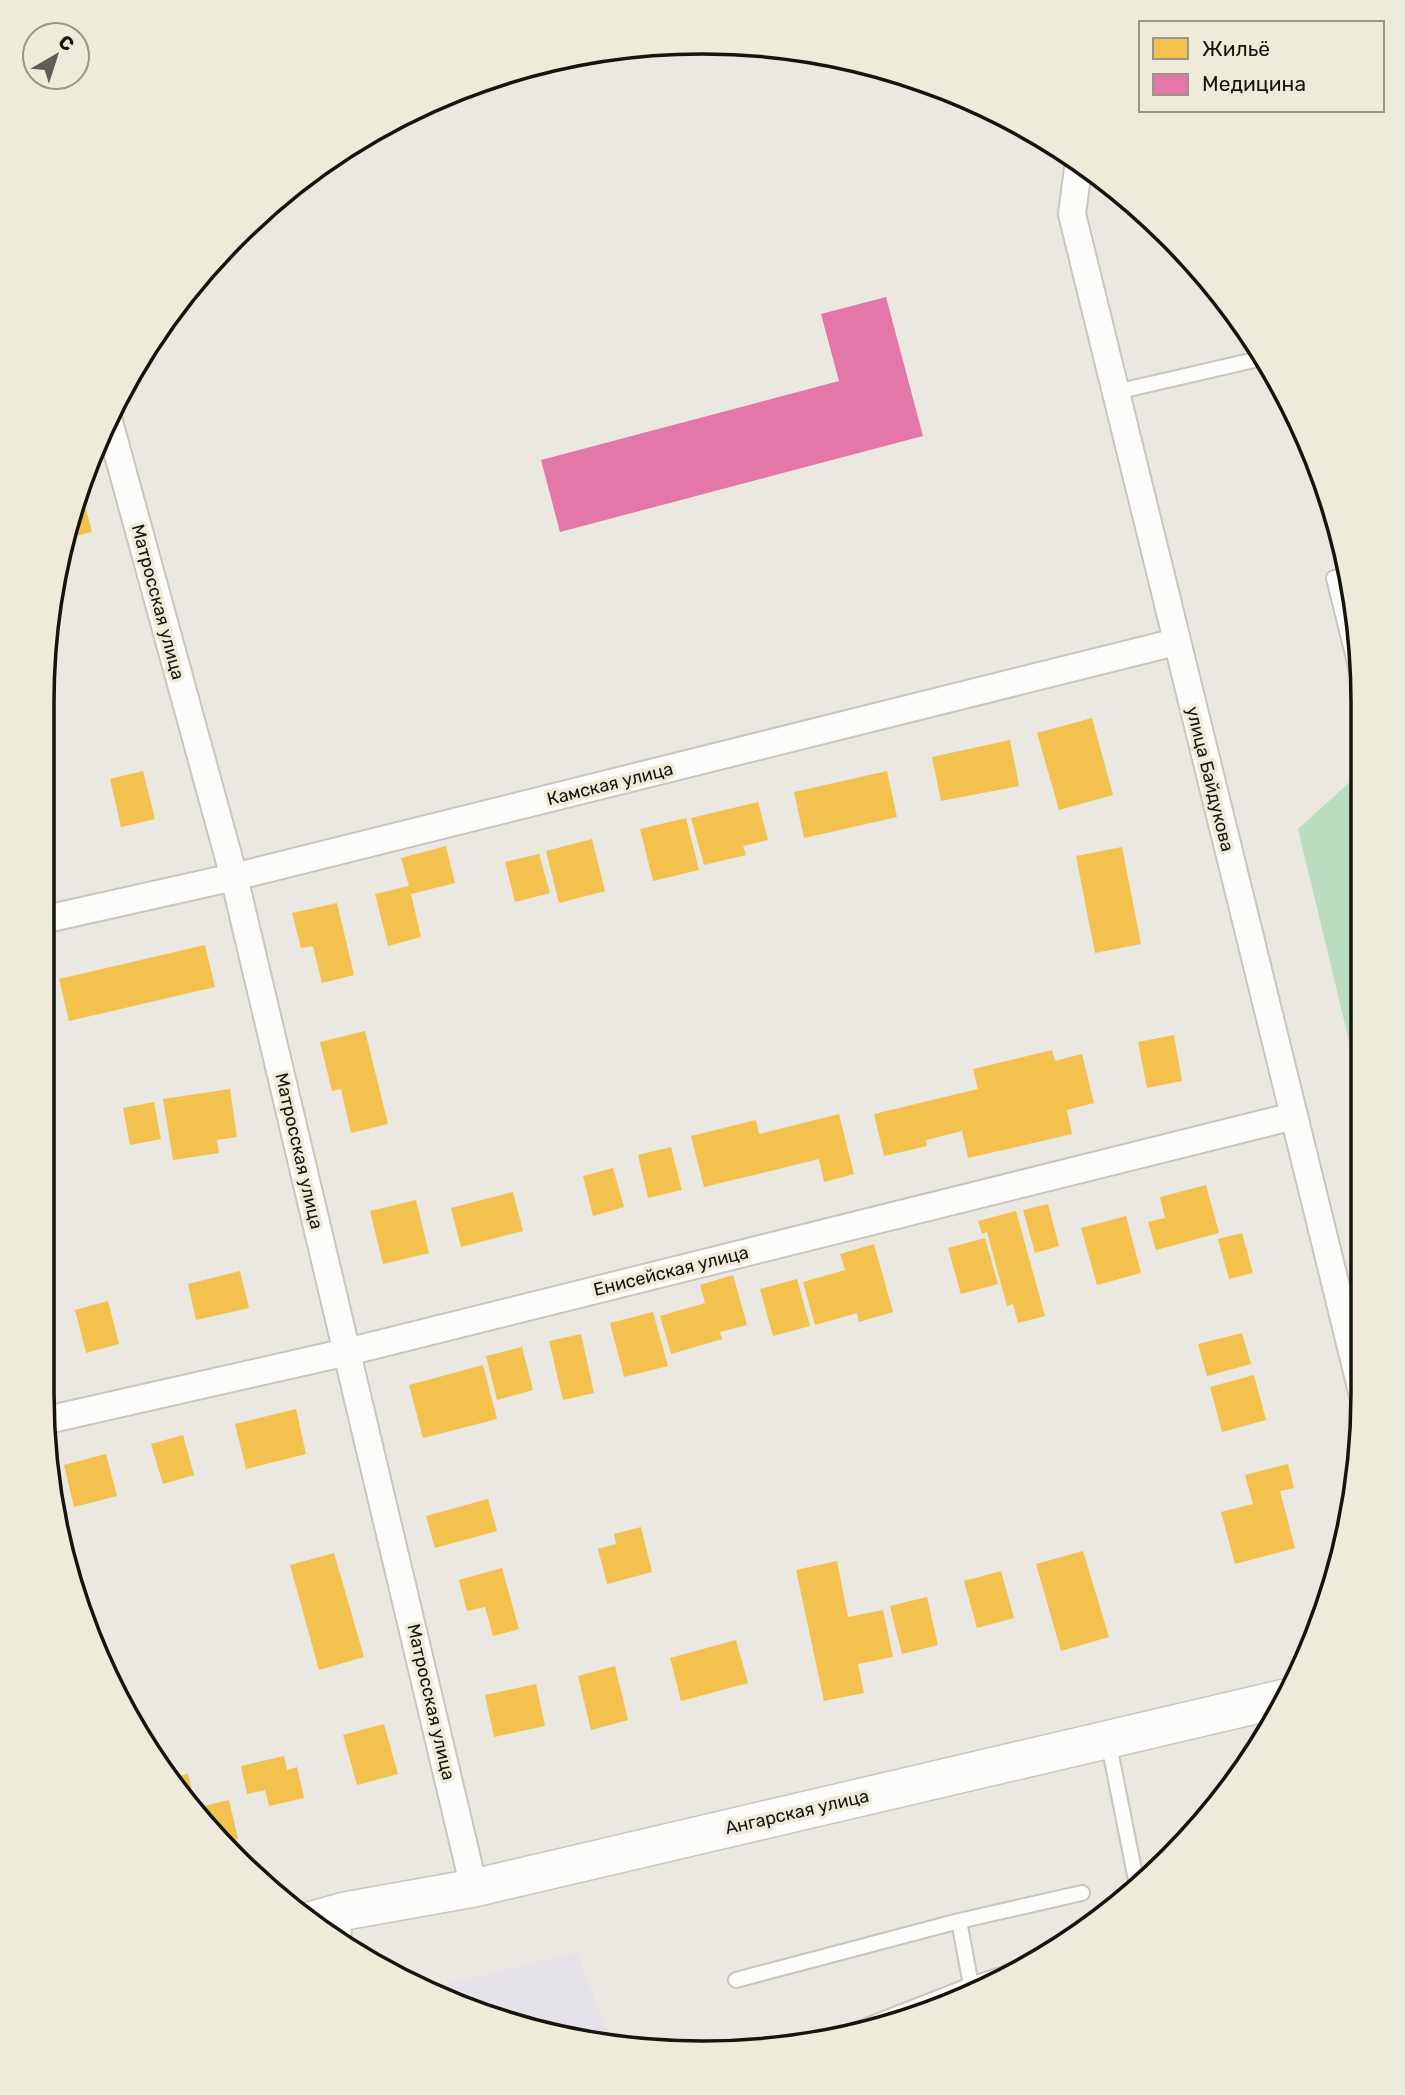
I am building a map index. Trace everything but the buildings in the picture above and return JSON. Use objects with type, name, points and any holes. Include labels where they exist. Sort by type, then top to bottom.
[{"type":"main road","name":"Ангарская улица","points":[[344,1926],[474,1888],[1272,1701]]},
{"type":"street","name":"улица Байдукова","points":[[1077,174],[1072,214],[1351,1347]]},
{"type":"street","name":"Матросская улица","points":[[113,435],[234,877],[474,1888]]},
{"type":"street","name":"Камская улица","points":[[54,917],[234,877],[1176,642]]},
{"type":"street","name":"Енисейская улица","points":[[55,1418],[347,1352],[1294,1116]]},
{"type":"lane","points":[[1116,392],[1253,360]]},
{"type":"lane","points":[[1338,577],[1334,578],[1345,622]]},
{"type":"lane","points":[[1108,1739],[1135,1875]]},
{"type":"lane","points":[[736,1980],[958,1921],[1082,1893]]},
{"type":"lane","points":[[958,1921],[970,1982]]},
{"type":"shaded area","points":[[577,1952],[608,2033],[535,2019],[442,1985]]},
{"type":"green space","points":[[1351,781],[1351,1049],[1298,829]]}]
